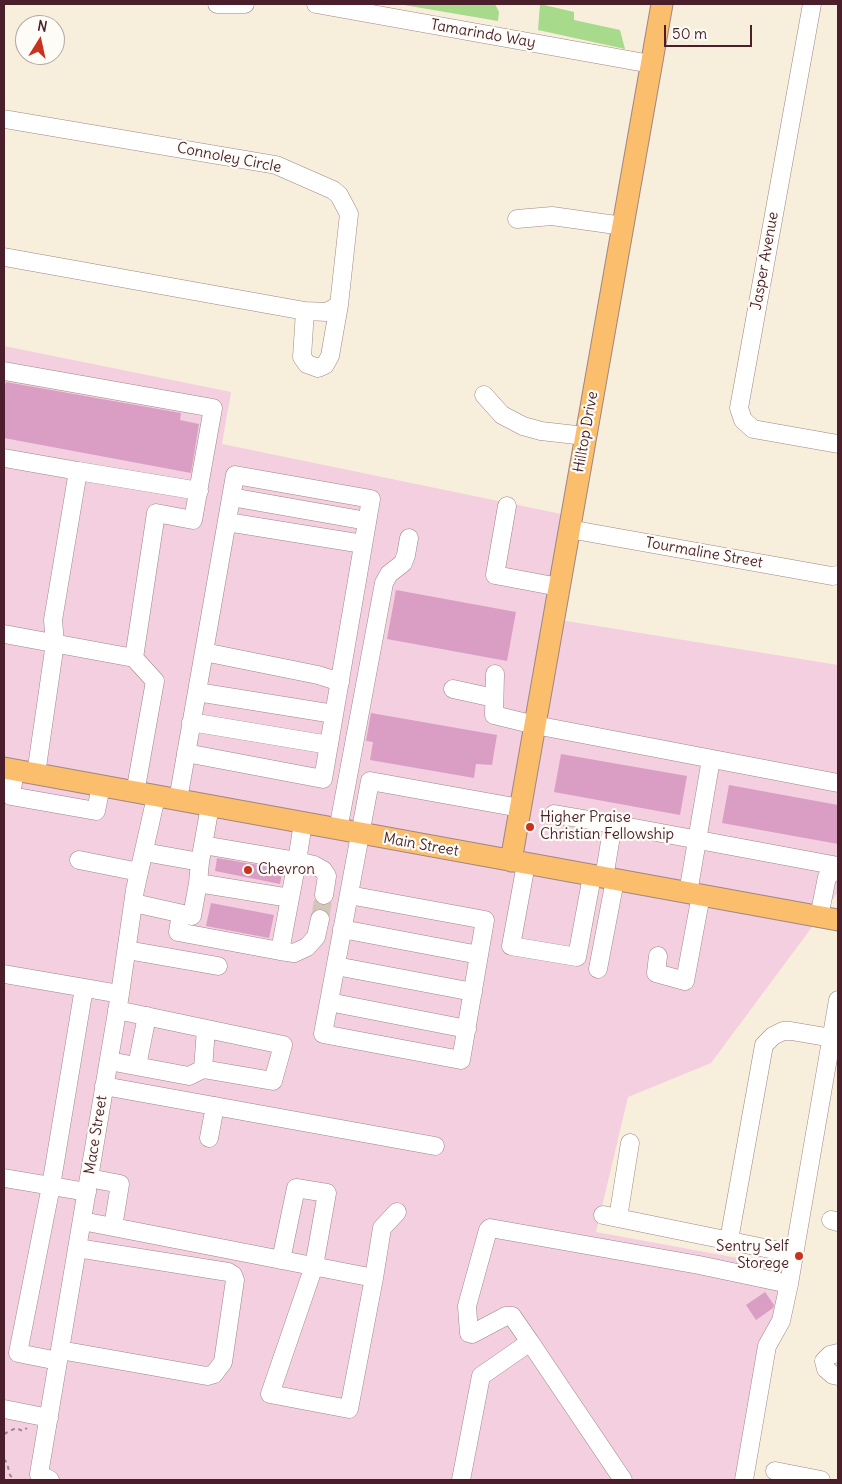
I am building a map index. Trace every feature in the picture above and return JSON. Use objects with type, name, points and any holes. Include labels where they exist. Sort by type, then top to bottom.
[{"type":"main road","name":"Hilltop Drive","points":[[518,862],[520,808],[662,4]]},
{"type":"main road","name":"Main Street","points":[[9,769],[828,919]]},
{"type":"street","points":[[218,4],[245,4]]},
{"type":"street","name":"Tamarindo Way","points":[[316,4],[651,64]]},
{"type":"street","name":"Jasper Avenue","points":[[812,4],[739,408],[743,420],[753,429],[838,444]]},
{"type":"street","name":"Connoley Circle","points":[[4,119],[276,165],[333,190],[339,196],[349,214],[339,305],[330,356],[325,365],[318,368],[307,364],[302,357],[305,311]]},
{"type":"street","points":[[517,219],[552,216],[622,226]]},
{"type":"street","points":[[4,258],[305,311],[328,312],[339,305]]},
{"type":"street","points":[[4,371],[213,408],[193,520],[156,513],[134,658]]},
{"type":"street","points":[[484,395],[502,415],[523,426],[541,431],[586,436]]},
{"type":"street","points":[[4,458],[199,491]]},
{"type":"street","points":[[36,774],[54,643],[53,620],[78,471]]},
{"type":"street","points":[[178,800],[186,752],[191,722],[231,497],[367,521],[323,779],[186,752]]},
{"type":"street","points":[[507,506],[495,575],[559,588]]},
{"type":"street","points":[[226,522],[363,544]]},
{"type":"street","name":"Tourmaline Street","points":[[569,529],[827,575],[838,575]]},
{"type":"street","points":[[338,830],[384,583],[389,574],[403,563],[409,538]]},
{"type":"street","points":[[4,634],[134,658],[155,681],[135,793]]},
{"type":"street","points":[[204,652],[318,675],[340,682]]},
{"type":"street","points":[[495,674],[494,715],[534,725],[838,783]]},
{"type":"street","points":[[453,689],[494,698]]},
{"type":"street","points":[[197,692],[334,714]]},
{"type":"street","points":[[191,722],[329,745]]},
{"type":"street","points":[[658,956],[656,973],[685,980],[695,894],[698,840],[711,759]]},
{"type":"street","points":[[9,769],[11,796],[96,811],[101,786]]},
{"type":"street","points":[[69,806],[74,781]]},
{"type":"street","points":[[349,895],[485,920],[461,1060],[323,1034],[370,781],[520,808]]},
{"type":"street","name":"Mace Street","points":[[44,1477],[48,1418],[119,1002],[139,872],[156,797]]},
{"type":"street","points":[[134,903],[192,916],[210,806]]},
{"type":"street","points":[[554,814],[838,867]]},
{"type":"street","points":[[280,952],[303,823]]},
{"type":"street","points":[[518,862],[510,946],[578,957],[603,878],[613,824]]},
{"type":"street","points":[[144,852],[201,854],[314,865],[324,870],[327,876],[324,895]]},
{"type":"street","points":[[80,860],[139,872]]},
{"type":"street","points":[[828,919],[827,877],[838,867]]},
{"type":"street","points":[[598,970],[603,878]]},
{"type":"street","points":[[198,883],[290,898]]},
{"type":"street","points":[[181,914],[178,932],[280,952],[294,953],[306,947],[316,937],[320,919]]},
{"type":"street","points":[[342,928],[479,955]]},
{"type":"street","points":[[127,950],[218,966]]},
{"type":"street","points":[[336,966],[473,992]]},
{"type":"street","points":[[4,974],[84,988],[147,1016],[283,1045],[273,1081],[202,1069],[189,1076],[109,1061]]},
{"type":"street","points":[[77,1248],[228,1272],[233,1275],[235,1280],[223,1362],[214,1374],[207,1376],[59,1355],[18,1353],[51,1186],[84,988]]},
{"type":"street","points":[[744,1480],[767,1346],[781,1321],[789,1284],[838,1000]]},
{"type":"street","points":[[329,1002],[467,1029]]},
{"type":"street","points":[[137,1066],[147,1016]]},
{"type":"street","points":[[202,1069],[206,1028]]},
{"type":"street","points":[[729,1240],[764,1045],[773,1036],[783,1031],[832,1038]]},
{"type":"street","points":[[104,1086],[435,1146]]},
{"type":"street","points":[[209,1138],[215,1106]]},
{"type":"street","points":[[630,1142],[610,1217],[794,1254]]},
{"type":"street","points":[[4,1178],[51,1186],[120,1184],[113,1227]]},
{"type":"street","points":[[281,1260],[296,1188],[327,1193],[314,1266],[270,1394],[349,1410],[382,1228],[397,1212]]},
{"type":"street","points":[[82,1221],[374,1278]]},
{"type":"street","points":[[624,1480],[512,1316],[506,1316],[472,1334],[469,1333],[468,1306],[488,1230],[490,1228],[699,1265],[789,1284]]},
{"type":"street","points":[[461,1480],[481,1376],[530,1342]]},
{"type":"street","points":[[838,1353],[830,1355],[824,1361],[826,1369],[838,1376]]},
{"type":"street","points":[[4,1408],[48,1418]]},
{"type":"street","points":[[775,1471],[821,1480]]},
{"type":"path","points":[[4,1459],[14,1480]]},
{"type":"shaded area","points":[[4,346],[231,392],[222,444],[571,516],[554,619],[838,665],[838,892],[711,1063],[628,1097],[596,1232],[792,1268],[750,1480],[4,1480]]},
{"type":"green space","points":[[398,4],[495,4],[499,12],[498,21]]},
{"type":"green space","points":[[540,4],[574,12],[574,20],[620,30],[625,49],[538,30]]},
{"type":"building","points":[[6,382],[181,413],[180,420],[199,424],[191,473],[4,438],[4,388]]},
{"type":"building","points":[[396,590],[516,612],[507,661],[387,639]]},
{"type":"building","points":[[371,713],[497,735],[492,765],[476,764],[474,778],[370,760],[373,742],[366,741]]},
{"type":"building","points":[[561,754],[687,776],[680,815],[554,792]]},
{"type":"building","points":[[729,785],[838,805],[838,844],[722,823]]},
{"type":"building","points":[[217,858],[283,869],[280,884],[215,871]]},
{"type":"building","points":[[211,903],[274,915],[269,938],[206,926]]},
{"type":"building","points":[[765,1292],[774,1305],[773,1308],[756,1320],[746,1305]]},
{"type":"tunnel","points":[[320,919],[324,895]]},
{"type":"place","name":"Higher Praise Christian Fellowship","points":[[530,827]]},
{"type":"place","name":"Chevron","points":[[248,870]]},
{"type":"place","name":"Sentry Self Storege","points":[[799,1256]]}]
